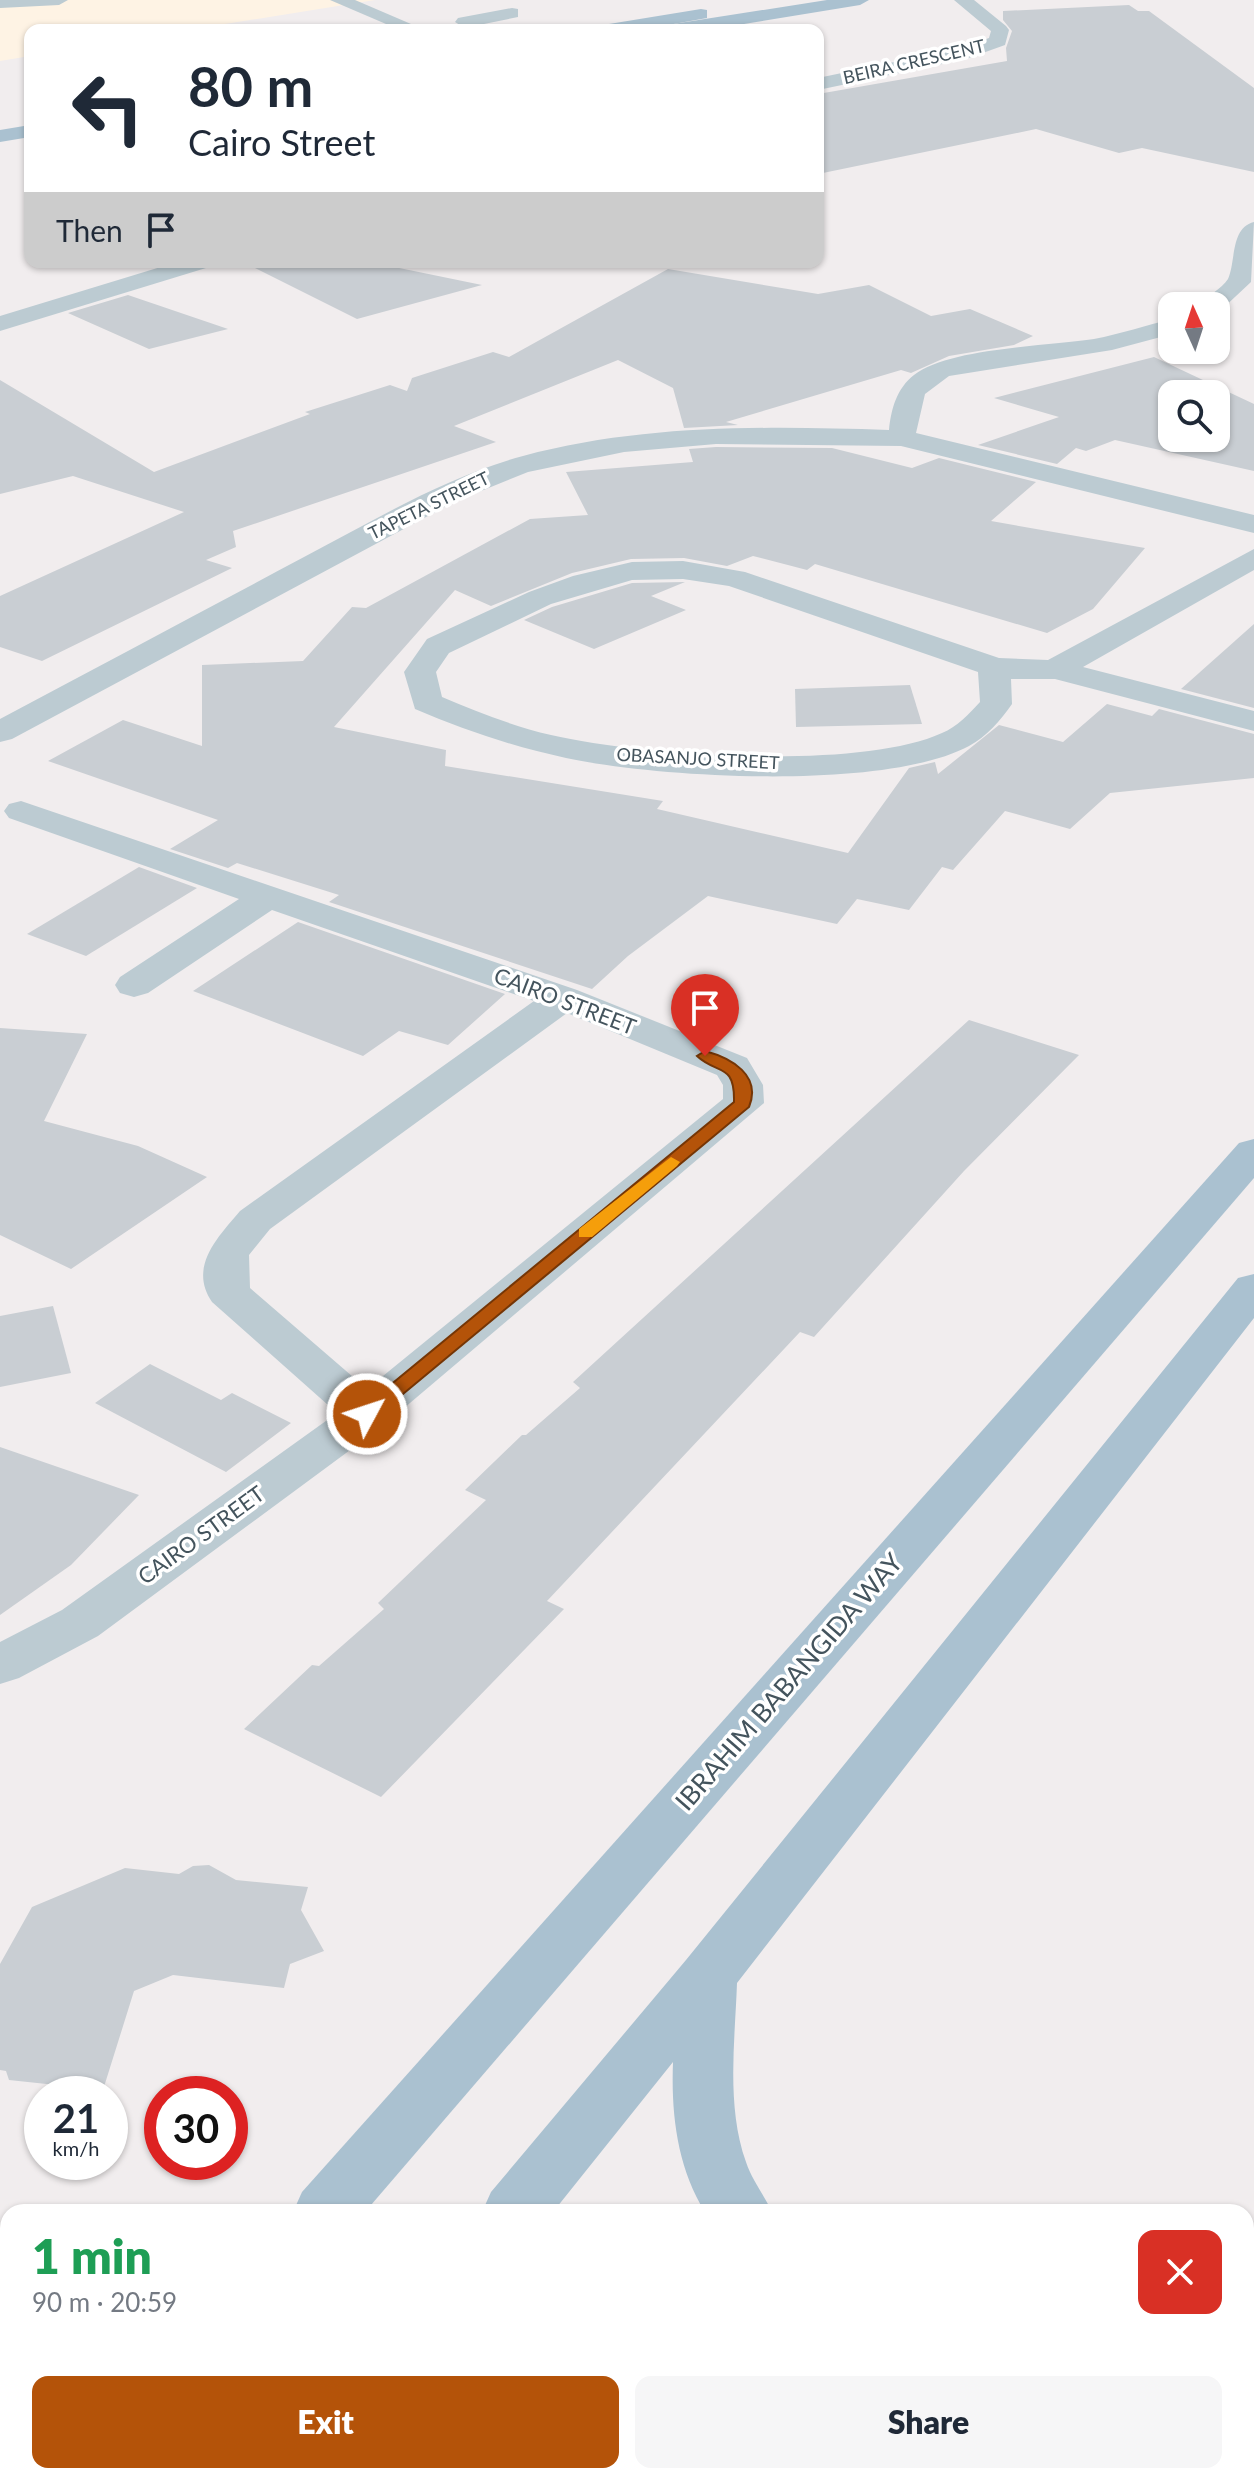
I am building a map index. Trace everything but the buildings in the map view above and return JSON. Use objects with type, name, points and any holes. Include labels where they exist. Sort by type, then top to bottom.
[{"type":"main road","points":[[645,24],[787,0]]},
{"type":"main road","points":[[710,24],[860,0]]},
{"type":"main road","points":[[0,136],[24,132]]},
{"type":"main road","points":[[0,149],[24,145]]},
{"type":"main road","name":"IBRAHIM BABANGIDA WAY","points":[[332,2204],[1254,1152]]},
{"type":"main road","points":[[521,2204],[707,1977],[1254,1288]]},
{"type":"main road","points":[[707,1977],[704,2087],[710,2146],[733,2204]]},
{"type":"street","points":[[0,3],[59,0]]},
{"type":"street","points":[[339,0],[401,24]]},
{"type":"street","name":"BEIRA CRESCENT","points":[[824,83],[966,53],[998,41],[1000,30],[963,0]]},
{"type":"street","points":[[0,19],[34,2]]},
{"type":"street","points":[[469,24],[464,22],[512,13]]},
{"type":"street","points":[[824,100],[862,91],[839,80]]},
{"type":"street","points":[[1227,292],[1239,282],[1243,255],[1254,229]]},
{"type":"street","points":[[0,324],[182,268]]},
{"type":"street","points":[[902,438],[903,410],[912,392],[930,375],[970,363],[1101,344],[1158,330]]},
{"type":"street","name":"TAPETA STREET","points":[[0,732],[415,510],[476,481],[534,462],[656,439],[756,435],[902,438],[1038,474],[1254,524]]},
{"type":"street","name":"OBASANJO STREET","points":[[994,667],[996,704],[977,725],[955,740],[917,752],[823,765],[655,760],[572,750],[485,728],[427,702],[420,672],[438,646],[540,598],[584,582],[632,571],[683,570],[734,578],[994,667],[1024,671],[1055,669],[1254,558]]},
{"type":"street","points":[[1222,576],[1254,585]]},
{"type":"street","points":[[1055,669],[1254,721]]},
{"type":"street","name":"CAIRO STREET","points":[[0,1665],[80,1623],[367,1414],[743,1103],[743,1085],[733,1067],[563,998],[21,811]]},
{"type":"street","points":[[134,985],[268,896]]},
{"type":"street","points":[[367,1414],[228,1292],[227,1254],[255,1220],[563,998]]},
{"type":"shaded area","points":[[0,0],[375,0],[225,24],[24,24],[24,57],[0,61]]},
{"type":"slow traffic","points":[[586,1233],[671,1162]]},
{"type":"route","points":[[367,1414],[743,1103],[743,1085],[733,1067],[705,1056]]}]
